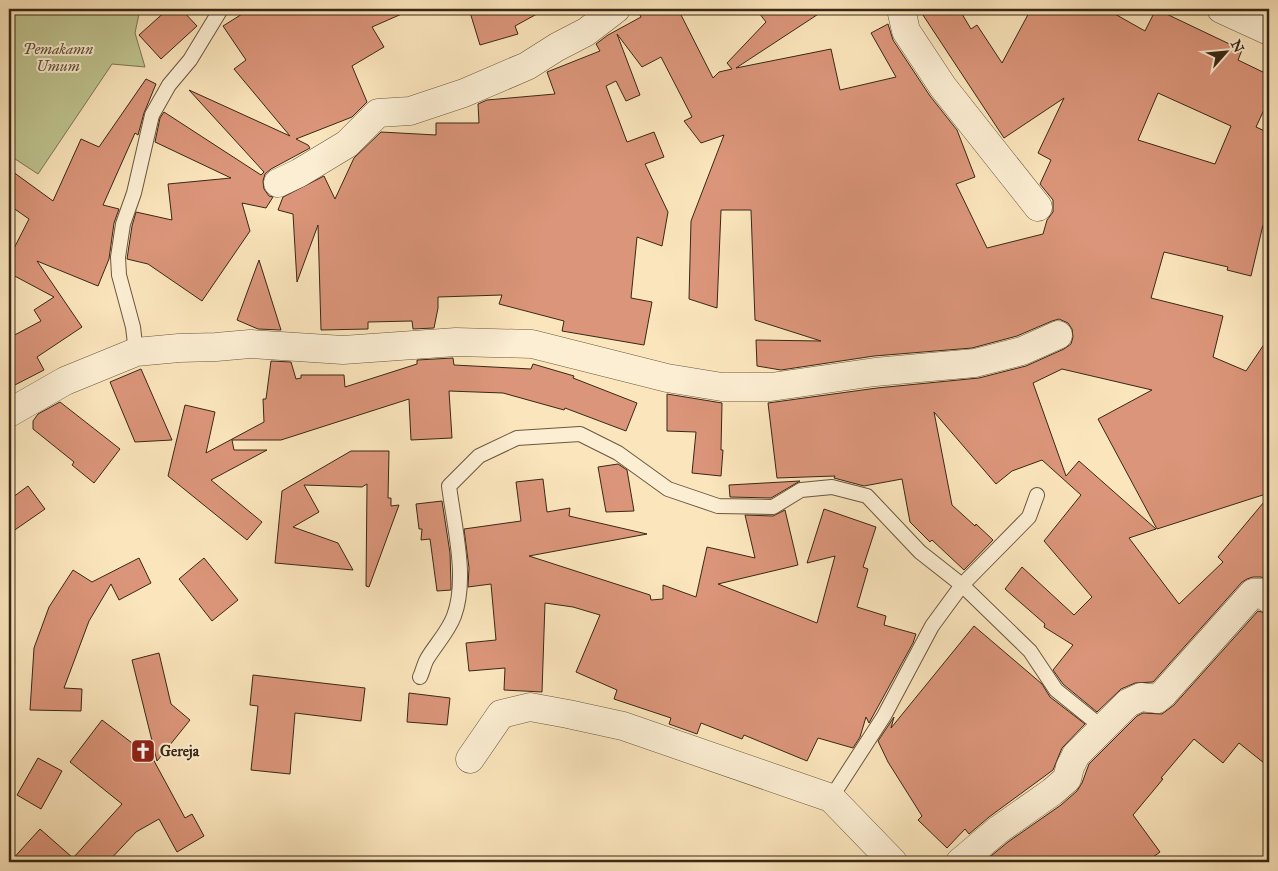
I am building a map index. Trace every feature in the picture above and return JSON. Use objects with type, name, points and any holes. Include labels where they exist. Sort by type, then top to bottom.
[{"type":"street","points":[[278,183],[299,173],[347,144],[378,113],[410,111],[464,93],[527,66],[557,46],[586,32],[616,9]]},
{"type":"street","points":[[901,9],[906,31],[943,87],[1038,207]]},
{"type":"street","points":[[1221,9],[1269,31]]},
{"type":"street","points":[[9,413],[65,381],[136,352],[179,348],[250,344],[343,350],[456,342],[532,344],[667,378],[722,387],[771,387],[876,372],[975,363],[1022,350],[1058,335]]},
{"type":"street","points":[[960,862],[998,830],[1052,792],[1067,779],[1076,755],[1128,703],[1141,697],[1157,699],[1164,693],[1253,593],[1261,593],[1269,599]]},
{"type":"street","points":[[470,759],[502,714],[530,707],[623,726],[831,798],[893,862]]},
{"type":"lane","points":[[136,352],[134,327],[119,275],[118,257],[123,224],[134,192],[152,115],[169,85],[190,60],[221,9]]},
{"type":"lane","points":[[420,677],[427,660],[454,617],[460,596],[459,557],[449,486],[479,456],[517,438],[580,434],[618,454],[668,489],[718,506],[773,507],[801,490],[832,487],[867,496],[920,552],[962,585],[1030,651],[1056,690],[1103,728]]},
{"type":"lane","points":[[831,798],[879,724],[932,626],[962,585],[1029,517],[1037,495]]},
{"type":"green space","name":"Pemakamn Umum","points":[[9,9],[140,9],[135,33],[145,67],[112,64],[38,174],[9,155]]},
{"type":"building","points":[[168,9],[181,9],[197,26],[161,59],[139,35]]},
{"type":"building","points":[[250,9],[413,9],[372,27],[384,47],[352,66],[367,102],[352,117],[296,139],[310,148],[265,174],[263,181],[264,189],[269,196],[273,197],[266,208],[242,203],[250,231],[202,301],[148,264],[127,259],[132,226],[136,212],[172,220],[168,184],[231,178],[155,142],[160,118],[164,112],[261,175],[264,172],[189,90],[290,136],[234,69],[246,60],[223,26]]},
{"type":"building","points":[[469,9],[546,9],[515,26],[518,34],[480,45]]},
{"type":"building","points":[[637,9],[678,9],[713,78],[719,72],[732,69],[727,63],[766,22],[756,9],[826,9],[736,68],[831,49],[840,90],[896,77],[871,33],[888,24],[893,40],[930,96],[957,130],[975,177],[956,184],[987,248],[1043,234],[1047,220],[1053,212],[1053,200],[1040,184],[1051,160],[1038,153],[1064,98],[1004,138],[919,9],[959,9],[971,29],[977,25],[1002,63],[1031,9],[1106,9],[1145,31],[1156,9],[1242,50],[1238,60],[1269,75],[1269,99],[1256,127],[1269,133],[1269,228],[1263,225],[1251,276],[1227,270],[1228,267],[1164,252],[1151,298],[1223,316],[1213,357],[1246,371],[1269,337],[1269,493],[1157,529],[1098,419],[1152,390],[1062,369],[1033,383],[1066,476],[1079,461],[1156,529],[1129,538],[1179,604],[1223,562],[1218,557],[1269,496],[1269,580],[1253,577],[1242,582],[1153,682],[1135,683],[1121,689],[1097,712],[1063,684],[1053,670],[1073,645],[1044,627],[1045,624],[1005,589],[1022,567],[1074,615],[1092,597],[1044,541],[1081,495],[1042,460],[1012,471],[996,484],[934,412],[952,505],[993,540],[964,570],[932,540],[930,542],[910,522],[902,479],[864,486],[834,478],[835,476],[777,478],[768,403],[877,388],[979,378],[1026,366],[1064,349],[1071,344],[1073,337],[1072,329],[1068,323],[1059,319],[1017,336],[972,348],[874,356],[781,370],[757,366],[756,340],[821,341],[755,320],[751,210],[721,210],[717,308],[689,299],[691,221],[724,135],[701,143],[684,121],[692,117],[661,57],[642,67],[617,34],[640,95],[626,101],[616,81],[606,86],[627,142],[654,132],[664,157],[645,164],[668,212],[662,246],[637,237],[631,298],[652,302],[644,345],[562,331],[564,321],[499,304],[502,295],[438,297],[434,328],[413,329],[412,321],[368,322],[368,329],[321,330],[318,225],[297,282],[293,214],[278,210],[283,197],[324,176],[335,199],[354,158],[381,132],[436,135],[436,123],[479,123],[478,104],[487,100],[555,94],[547,72],[600,51],[596,44],[608,35],[641,17]],"holes":[[[1158,93],[1231,126],[1215,164],[1138,140]]]},
{"type":"building","points":[[146,79],[156,84],[144,113],[138,135],[135,133],[103,205],[119,209],[114,223],[109,259],[98,286],[37,261],[82,327],[37,357],[44,370],[9,388],[9,338],[41,321],[34,310],[54,297],[9,273],[9,258],[29,219],[9,205],[9,169],[53,201],[81,139],[99,147]]},
{"type":"building","points":[[259,260],[281,330],[258,329],[237,320]]},
{"type":"building","points":[[453,358],[454,365],[531,369],[533,364],[574,376],[573,378],[637,403],[626,431],[565,408],[564,410],[503,393],[449,391],[452,438],[411,440],[409,399],[281,440],[232,440],[234,450],[267,450],[211,480],[262,522],[247,540],[168,476],[185,405],[215,412],[206,453],[264,422],[263,399],[266,399],[271,361],[291,362],[296,379],[301,378],[301,375],[344,375],[345,387],[417,364],[417,360]]},
{"type":"building","points":[[141,369],[172,440],[135,442],[110,382]]},
{"type":"building","points":[[667,394],[722,403],[721,450],[723,450],[721,476],[692,473],[696,432],[667,431]]},
{"type":"building","points":[[60,402],[120,449],[94,483],[72,465],[74,462],[33,429],[33,421],[38,414]]},
{"type":"building","points":[[351,451],[389,451],[388,498],[391,498],[391,506],[399,505],[369,587],[366,586],[367,484],[362,487],[304,485],[319,512],[293,527],[338,543],[353,570],[275,563],[282,491]]},
{"type":"building","points":[[618,464],[627,470],[634,511],[606,512],[598,467]]},
{"type":"building","points":[[543,479],[547,512],[570,508],[569,516],[647,534],[529,556],[650,595],[651,600],[663,599],[663,585],[696,597],[707,547],[755,558],[745,515],[773,516],[785,510],[798,565],[718,584],[817,623],[835,556],[807,563],[824,509],[876,527],[863,567],[868,569],[857,607],[886,616],[884,625],[916,634],[913,643],[869,723],[866,717],[860,737],[853,748],[818,738],[807,761],[744,735],[742,739],[701,723],[697,734],[669,724],[671,718],[614,699],[617,690],[576,672],[600,615],[573,607],[545,603],[542,692],[504,690],[505,668],[469,671],[466,643],[496,640],[491,584],[468,587],[469,568],[464,529],[521,521],[516,482]]},
{"type":"building","points":[[800,481],[771,498],[730,497],[729,485]]},
{"type":"building","points":[[28,486],[45,509],[9,534],[9,500]]},
{"type":"building","points":[[442,501],[450,553],[451,590],[437,591],[430,539],[421,540],[422,529],[419,529],[416,504]]},
{"type":"building","points":[[139,558],[151,583],[119,600],[111,584],[89,621],[64,688],[82,689],[81,711],[30,710],[34,648],[49,607],[73,570],[92,582]]},
{"type":"building","points":[[204,558],[238,600],[212,621],[179,579]]},
{"type":"building","points":[[1258,611],[1269,614],[1269,767],[1239,743],[1223,763],[1194,739],[1133,815],[1160,852],[1146,862],[997,862],[991,856],[1061,805],[1077,791],[1089,764],[1137,716],[1143,713],[1162,714],[1174,705]]},
{"type":"building","points":[[974,626],[1042,684],[1050,697],[1085,724],[1062,748],[1053,770],[969,834],[965,829],[947,848],[918,820],[922,816],[888,762],[878,741],[894,717],[891,728]]},
{"type":"building","points":[[159,653],[171,704],[190,720],[157,761],[132,660]]},
{"type":"building","points":[[253,675],[365,688],[361,721],[295,713],[290,774],[251,770],[258,706],[250,705]]},
{"type":"building","points":[[409,693],[450,698],[447,725],[407,722]]},
{"type":"building","points":[[102,720],[153,759],[185,818],[192,814],[204,836],[177,852],[159,819],[136,832],[108,862],[10,862],[40,829],[73,858],[122,804],[70,762]]},
{"type":"building","points":[[38,758],[62,771],[41,809],[17,795]]},
{"type":"place","name":"Gereja","points":[[143,751]]}]
